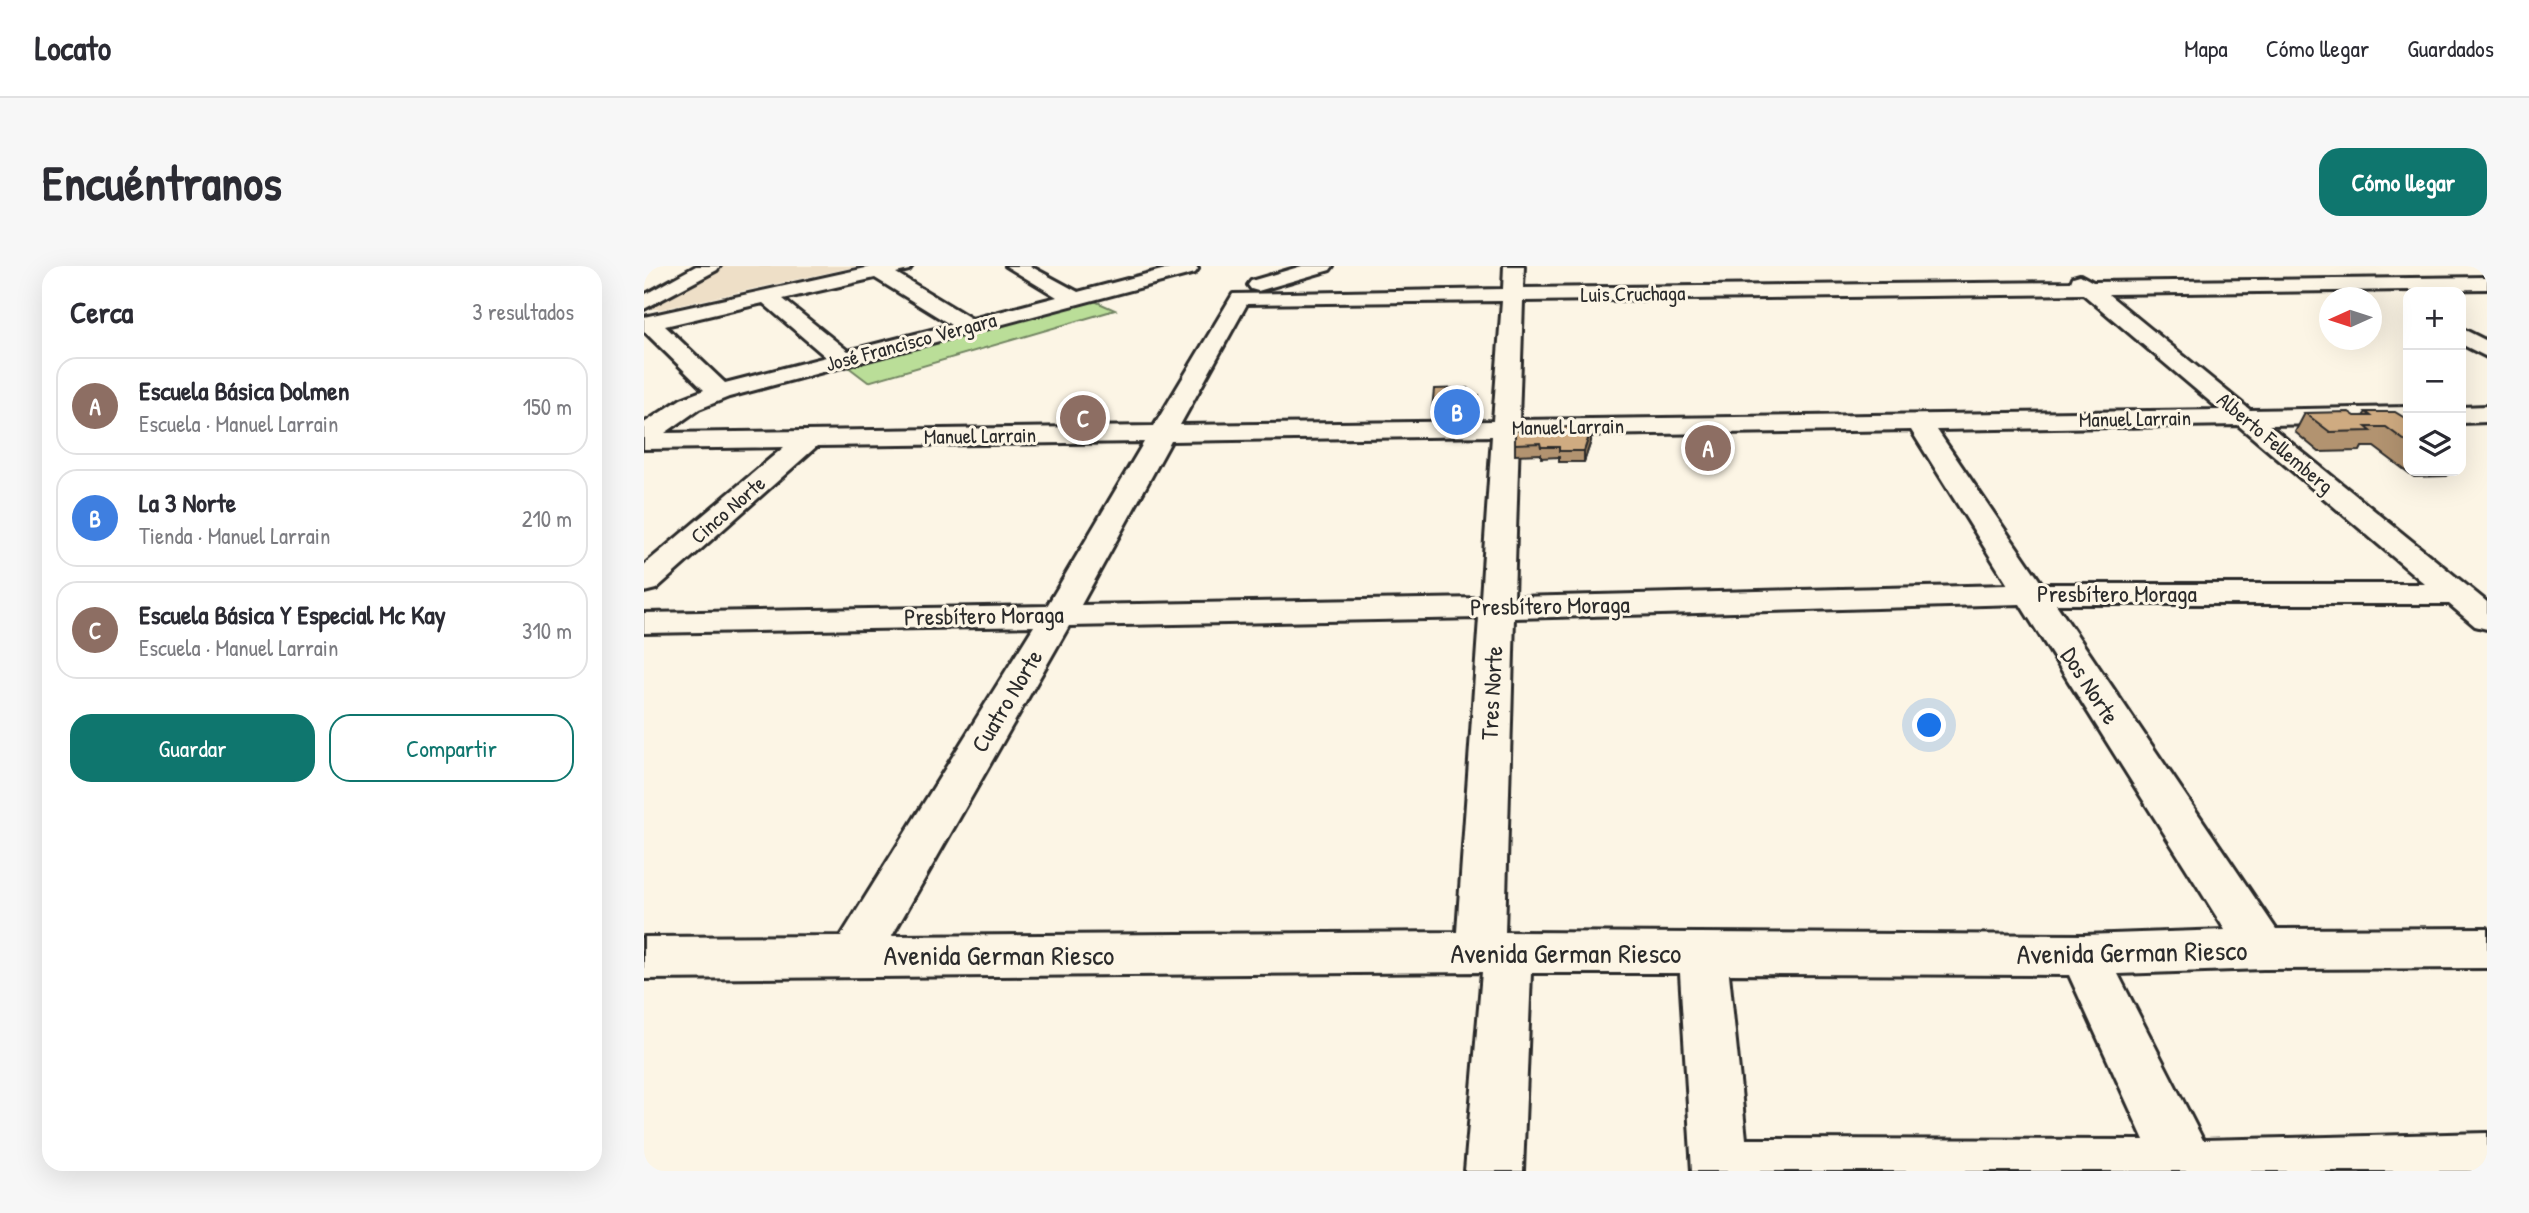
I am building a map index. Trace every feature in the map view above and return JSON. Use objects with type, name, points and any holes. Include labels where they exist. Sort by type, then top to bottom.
[{"type":"street","points":[[646,317],[768,297],[902,266]]},
{"type":"street","points":[[1016,266],[1076,299]]},
{"type":"street","points":[[1184,268],[1228,289],[1324,266]]},
{"type":"street","name":"Alberto Fellemberg","points":[[2062,266],[2487,619]]},
{"type":"street","points":[[2335,266],[2398,301]]},
{"type":"street","points":[[2432,266],[2487,271]]},
{"type":"street","points":[[668,270],[708,267]]},
{"type":"street","points":[[646,317],[708,267]]},
{"type":"street","name":"José Francisco Vergara","points":[[644,435],[690,404],[720,392],[1184,268]]},
{"type":"street","points":[[878,271],[970,327]]},
{"type":"street","name":"Luis Cruchaga","points":[[1228,289],[1513,281],[2089,288],[2487,283]]},
{"type":"street","name":"Tres Norte","points":[[1494,1171],[1496,608],[1513,281]]},
{"type":"street","name":"Cuatro Norte","points":[[855,956],[1059,614],[1162,433],[1228,289]]},
{"type":"street","points":[[768,297],[844,360]]},
{"type":"street","points":[[646,317],[720,392]]},
{"type":"street","points":[[2466,338],[2487,350]]},
{"type":"street","points":[[2466,415],[2487,414]]},
{"type":"street","name":"Manuel Larrain","points":[[644,441],[2403,415]]},
{"type":"street","name":"Dos Norte","points":[[1920,422],[2263,949]]},
{"type":"street","name":"Cinco Norte","points":[[644,583],[811,438]]},
{"type":"street","name":"Presbítero Moraga","points":[[644,623],[1496,608],[2030,594],[2457,594]]},
{"type":"street","name":"Avenida German Riesco","points":[[644,958],[1494,952],[2084,954],[2263,949],[2487,948]]},
{"type":"street","points":[[1703,954],[1746,1169],[2187,1170],[2487,1162]]},
{"type":"street","points":[[2084,954],[2187,1170]]},
{"type":"shaded area","points":[[715,266],[858,266],[662,309],[644,309]]},
{"type":"green space","points":[[1090,299],[1115,310],[868,382],[843,363]]},
{"type":"building","points":[[1468,388],[1468,395],[1479,395],[1478,409],[1432,410],[1434,389]]},
{"type":"building","points":[[2349,412],[2355,416],[2371,416],[2366,412],[2395,412],[2403,417],[2403,439],[2386,427],[2366,427],[2371,431],[2330,432],[2305,413]]},
{"type":"building","points":[[1572,427],[1572,431],[1591,430],[1584,451],[1559,451],[1559,447],[1541,447],[1540,443],[1515,444],[1515,432],[1522,428]]},
{"type":"place","name":"La 3 Norte","points":[[1457,412]]},
{"type":"place","name":"Escuela Básica Y Especial Mc Kay","points":[[1083,418]]},
{"type":"place","name":"Escuela Básica Dolmen","points":[[1708,448]]}]
